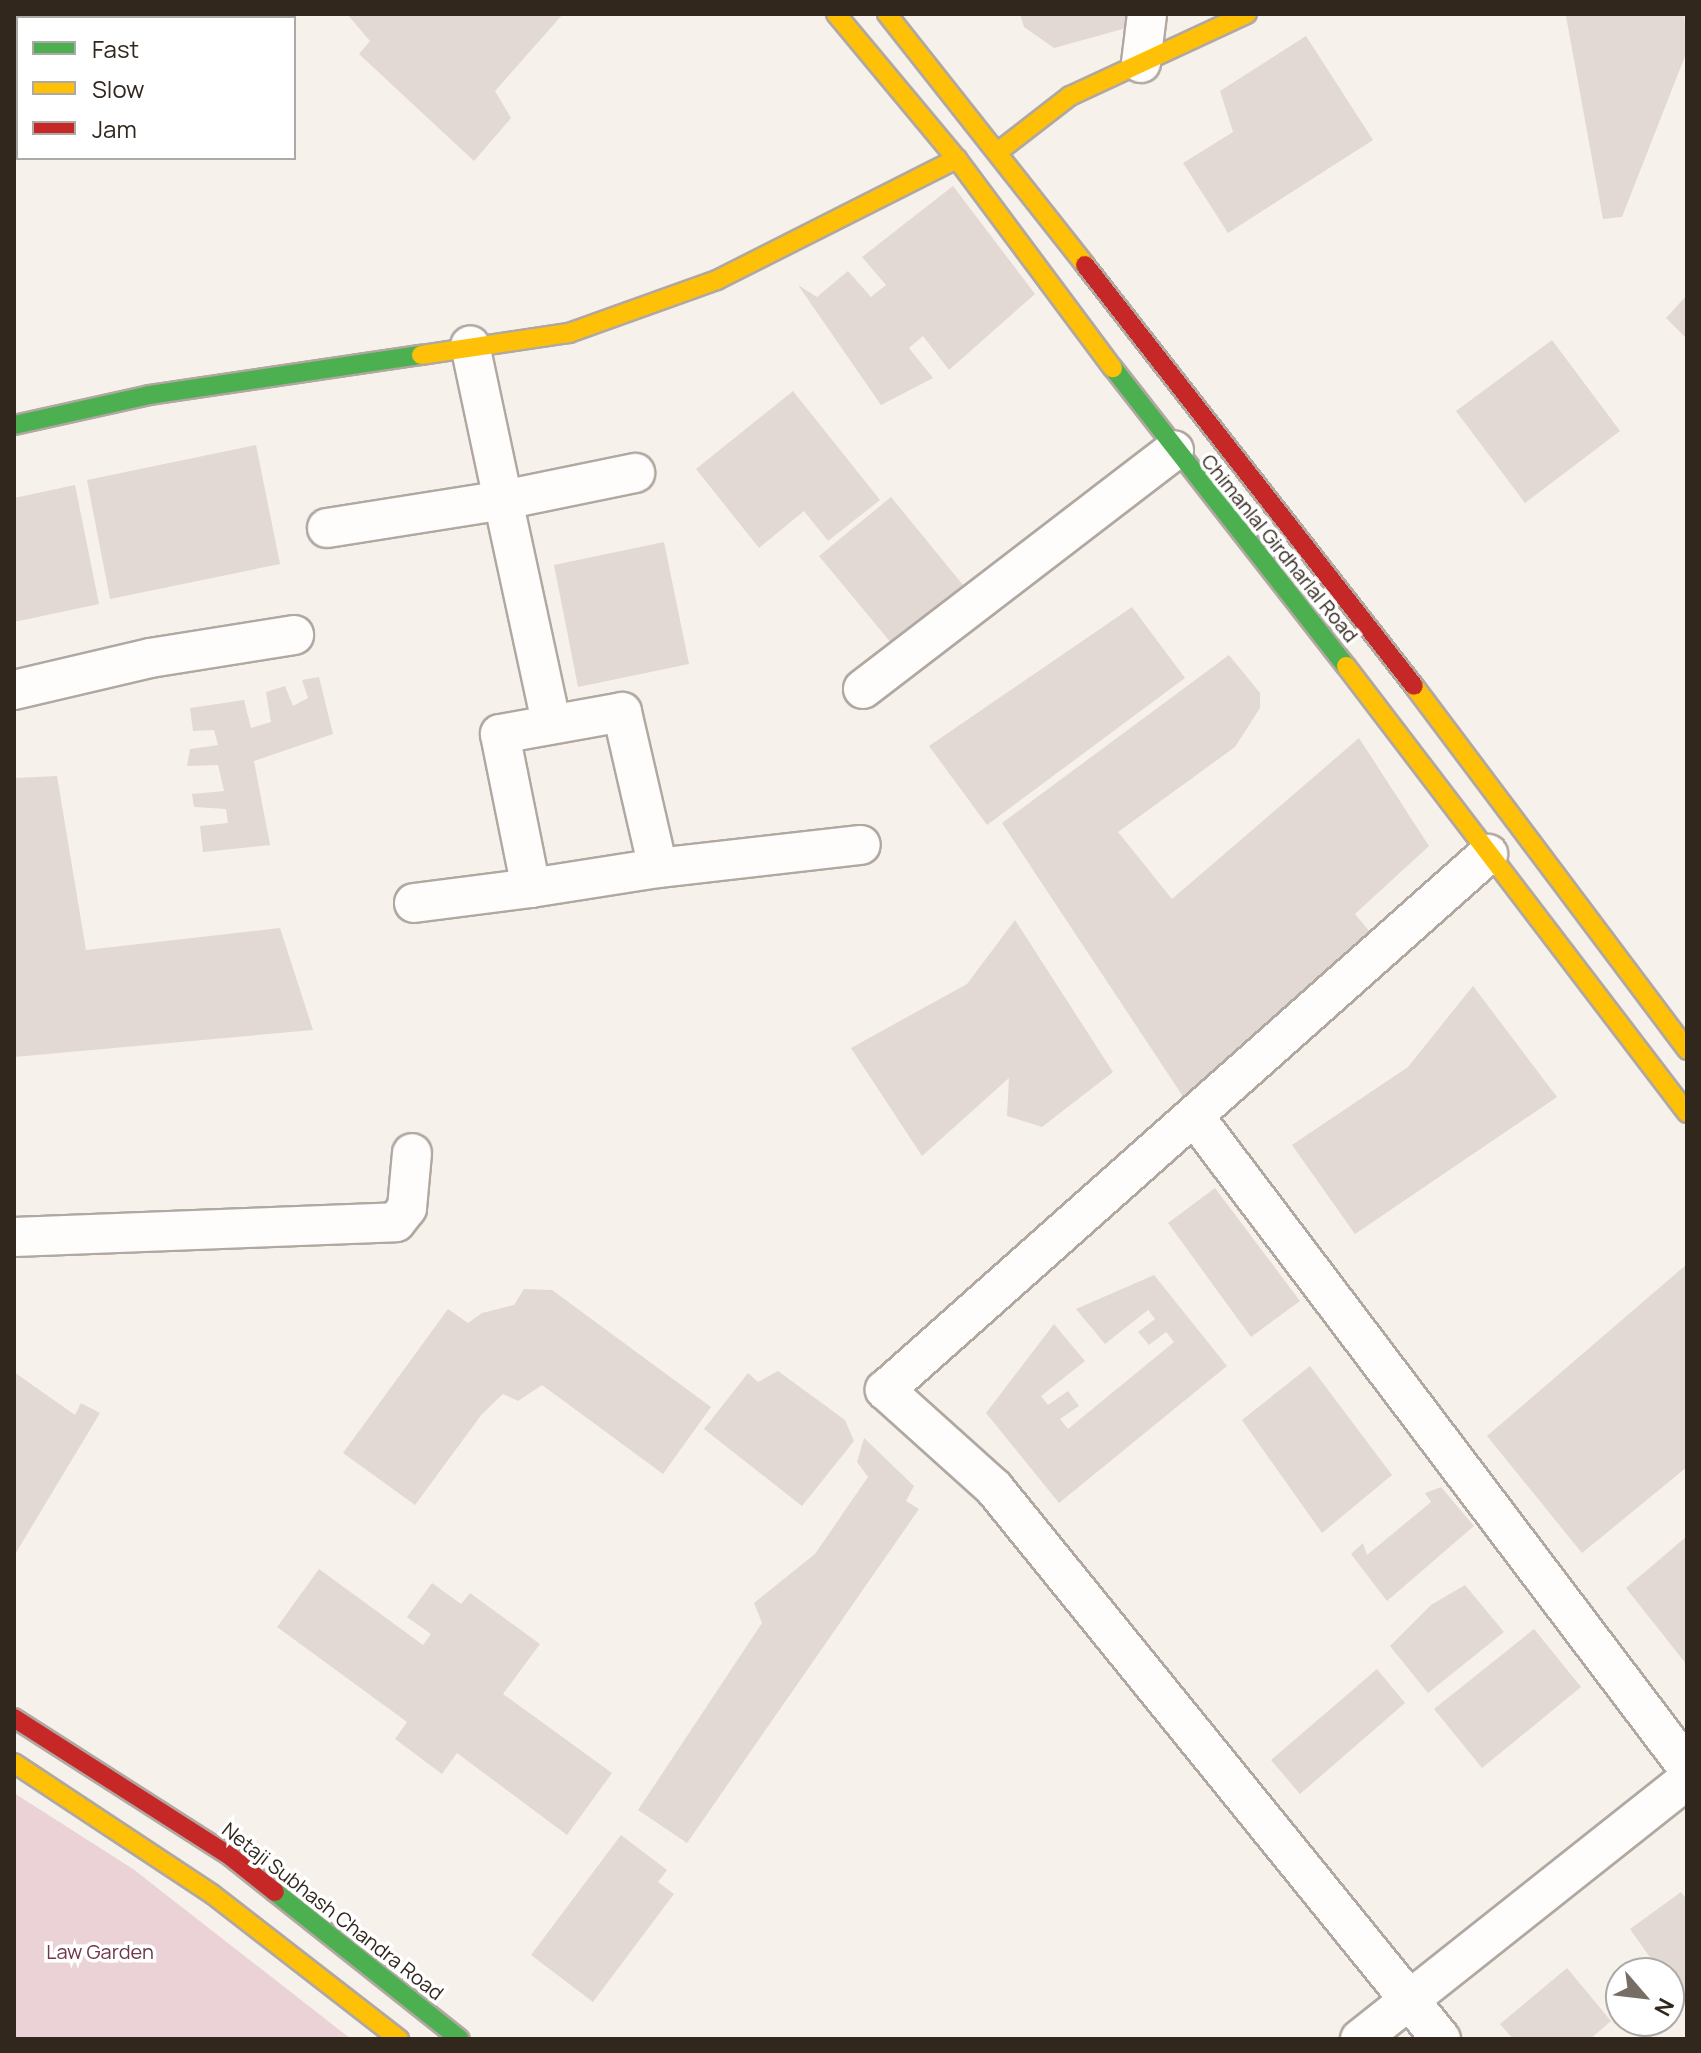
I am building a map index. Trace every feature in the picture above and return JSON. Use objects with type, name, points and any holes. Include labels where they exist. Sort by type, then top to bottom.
[{"type":"main road","name":"Chimanlal Girdharlal Road","points":[[836,14],[957,159],[1174,450],[1316,626],[1687,1113]]},
{"type":"main road","name":"Chimanlal Girdharlal Road","points":[[887,14],[999,151],[1112,304],[1350,601],[1687,1050]]},
{"type":"main road","points":[[999,151],[1070,96],[1247,14]]},
{"type":"main road","points":[[14,425],[149,395],[470,345],[569,333],[717,280],[957,159]]},
{"type":"main road","name":"Netaji Subhash Chandra Road","points":[[14,1718],[231,1857],[460,2039]]},
{"type":"main road","points":[[14,1763],[212,1894],[399,2039]]},
{"type":"street","points":[[1141,63],[1147,14]]},
{"type":"street","points":[[470,345],[551,722]]},
{"type":"street","points":[[863,689],[1174,450]]},
{"type":"street","points":[[327,528],[503,500],[635,473]]},
{"type":"street","points":[[14,690],[150,658],[294,635]]},
{"type":"street","points":[[531,888],[500,734],[551,722],[622,712],[658,868]]},
{"type":"street","points":[[414,903],[658,868],[861,845]]},
{"type":"street","points":[[1441,2039],[994,1488],[885,1390],[1488,854]]},
{"type":"street","points":[[1194,1116],[1687,1767]]},
{"type":"street","points":[[14,1237],[396,1222],[407,1208],[412,1153]]},
{"type":"street","points":[[1360,2039],[1687,1780]]},
{"type":"green space","name":"Law Garden","points":[[14,1793],[133,1869],[351,2039],[14,2039]]},
{"type":"building","points":[[14,14],[42,16],[16,16],[14,158]]},
{"type":"building","points":[[347,14],[563,14],[495,91],[511,118],[474,161],[359,54],[370,41]]},
{"type":"building","points":[[1020,14],[1132,14],[1130,27],[1054,48],[1024,27]]},
{"type":"building","points":[[1684,14],[1687,51],[1622,217],[1603,219],[1566,16]]},
{"type":"building","points":[[1306,36],[1373,140],[1228,233],[1183,163],[1233,132],[1220,91]]},
{"type":"building","points":[[953,186],[1035,294],[949,370],[923,336],[909,348],[933,378],[881,405],[798,285],[817,297],[848,271],[871,297],[886,285],[862,257]]},
{"type":"building","points":[[1687,295],[1687,339],[1666,318]]},
{"type":"building","points":[[1552,340],[1620,431],[1525,503],[1456,411]]},
{"type":"building","points":[[793,391],[880,500],[828,541],[804,511],[759,548],[696,469]]},
{"type":"building","points":[[256,445],[280,564],[110,599],[87,480]]},
{"type":"building","points":[[75,485],[99,604],[14,622],[14,498]]},
{"type":"building","points":[[891,497],[963,585],[892,644],[819,556]]},
{"type":"building","points":[[664,542],[689,664],[578,687],[554,565]]},
{"type":"building","points":[[1132,607],[1185,678],[987,825],[929,746]]},
{"type":"building","points":[[1229,655],[1260,693],[1260,708],[1235,747],[1118,832],[1172,899],[1359,738],[1429,846],[1355,914],[1375,938],[1184,1098],[1002,823]]},
{"type":"building","points":[[319,677],[333,734],[254,761],[270,845],[203,852],[200,826],[228,823],[226,809],[194,807],[192,794],[224,791],[218,765],[187,766],[190,749],[218,745],[214,730],[193,731],[190,708],[244,700],[251,728],[271,722],[266,692],[285,686],[293,706],[308,698],[302,680]]},
{"type":"building","points":[[57,776],[86,950],[280,928],[313,1030],[14,1057],[14,778]]},
{"type":"building","points":[[1015,920],[1113,1072],[1042,1127],[1007,1116],[1009,1078],[922,1156],[851,1048],[967,984]]},
{"type":"building","points":[[1473,986],[1557,1097],[1355,1234],[1292,1145],[1408,1067]]},
{"type":"building","points":[[1215,1188],[1300,1301],[1251,1337],[1168,1223]]},
{"type":"building","points":[[1687,1264],[1687,1467],[1582,1553],[1487,1436]]},
{"type":"building","points":[[1154,1275],[1227,1366],[1059,1503],[986,1413],[1054,1324],[1085,1361],[1041,1396],[1048,1405],[1068,1391],[1079,1406],[1060,1419],[1068,1429],[1174,1342],[1166,1332],[1149,1345],[1138,1332],[1155,1319],[1148,1310],[1105,1344],[1076,1309]]},
{"type":"building","points":[[524,1289],[552,1290],[711,1407],[663,1474],[542,1385],[518,1401],[503,1394],[482,1414],[415,1505],[343,1453],[448,1309],[468,1323],[482,1313],[514,1305]]},
{"type":"building","points":[[1310,1366],[1392,1475],[1322,1533],[1242,1420]]},
{"type":"building","points":[[778,1371],[845,1420],[854,1441],[802,1506],[704,1429],[748,1373],[758,1382]]},
{"type":"building","points":[[14,1372],[75,1415],[81,1403],[100,1413],[14,1556]]},
{"type":"building","points":[[864,1438],[914,1486],[906,1501],[919,1509],[687,1843],[638,1810],[762,1623],[754,1603],[815,1554],[868,1477],[857,1462]]},
{"type":"building","points":[[1441,1487],[1474,1526],[1387,1601],[1351,1554],[1363,1543],[1367,1555],[1431,1502],[1425,1493]]},
{"type":"building","points":[[1687,1536],[1687,1665],[1626,1588]]},
{"type":"building","points":[[319,1569],[423,1645],[431,1634],[407,1617],[432,1583],[461,1604],[470,1593],[540,1644],[503,1694],[612,1773],[567,1835],[457,1753],[442,1774],[395,1739],[407,1722],[277,1627]]},
{"type":"building","points":[[1465,1585],[1504,1632],[1428,1693],[1390,1646],[1431,1605]]},
{"type":"building","points":[[1534,1629],[1581,1687],[1482,1768],[1434,1709]]},
{"type":"building","points":[[1377,1669],[1405,1703],[1300,1794],[1271,1760]]},
{"type":"building","points":[[621,1835],[667,1870],[658,1882],[674,1894],[593,2002],[531,1955]]},
{"type":"building","points":[[1681,1892],[1687,1900],[1687,2009],[1685,1957],[1650,1957],[1630,1929]]},
{"type":"building","points":[[1567,1968],[1605,2014],[1605,2026],[1590,2039],[1513,2039],[1500,2024]]},
{"type":"traffic: fast","points":[[14,425],[149,395],[421,355]]},
{"type":"traffic: fast","points":[[1113,368],[1346,666]]},
{"type":"traffic: fast","points":[[275,1892],[460,2039]]},
{"type":"traffic: slow","points":[[836,14],[957,159],[1113,368]]},
{"type":"traffic: slow","points":[[887,14],[1085,265]]},
{"type":"traffic: slow","points":[[999,151],[1070,96],[1247,14]]},
{"type":"traffic: slow","points":[[421,355],[569,333],[717,280],[957,159]]},
{"type":"traffic: slow","points":[[1346,666],[1687,1113]]},
{"type":"traffic: slow","points":[[1414,686],[1687,1050]]},
{"type":"traffic: slow","points":[[14,1763],[212,1894],[399,2039]]},
{"type":"traffic: jam","points":[[1085,265],[1414,686]]},
{"type":"traffic: jam","points":[[14,1718],[231,1857],[275,1892]]}]
